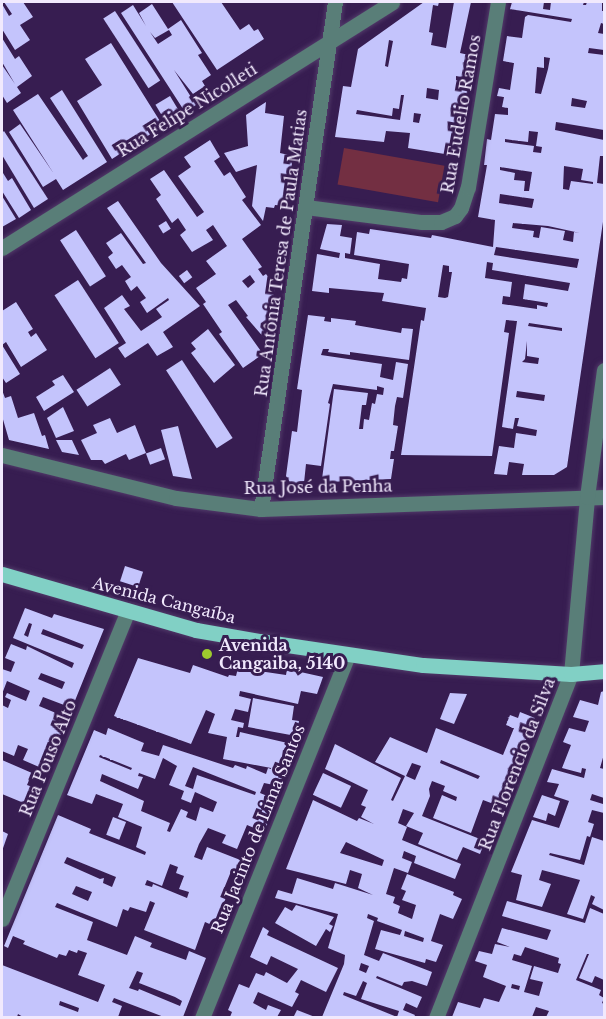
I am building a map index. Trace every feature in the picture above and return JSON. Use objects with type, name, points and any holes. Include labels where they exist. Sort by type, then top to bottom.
[{"type":"main road","name":"Avenida Cangaíba","points":[[2,574],[196,630],[348,655],[423,665],[572,674],[604,671]]},
{"type":"street","name":"Rua Antônia Teresa de Paula Matias","points":[[261,509],[336,2]]},
{"type":"street","name":"Rua Felipe Nicolleti","points":[[2,249],[392,2]]},
{"type":"street","name":"Rua Eudelio Ramos","points":[[306,207],[441,222],[455,216],[461,208],[468,187],[498,2]]},
{"type":"street","name":"Rua Florencio da Silva","points":[[436,1017],[572,674],[587,497],[604,370]]},
{"type":"street","name":"Rua José da Penha","points":[[2,455],[176,498],[261,509],[604,497]]},
{"type":"street","name":"Rua Pouso Alto","points":[[2,919],[128,611]]},
{"type":"street","name":"Rua Jacinto de Lima Santos","points":[[202,1017],[348,655]]},
{"type":"shaded area","points":[[344,148],[444,166],[438,202],[338,184]]},
{"type":"building","points":[[4,2],[23,2],[33,17],[20,25],[30,40],[15,50],[2,29],[2,4],[9,16],[12,14]]},
{"type":"building","points":[[172,2],[221,2],[240,30],[249,24],[254,31],[258,29],[264,39],[217,70]]},
{"type":"building","points":[[424,2],[439,2],[438,6],[433,5],[429,32],[433,33],[431,45],[446,48],[454,2],[471,2],[460,53],[469,55],[470,52],[474,52],[457,156],[408,148],[410,133],[386,131],[384,142],[335,137],[343,86],[351,87],[358,49]],"holes":[[[389,40],[393,41],[388,67],[385,66]],[[456,76],[467,78],[466,82],[456,80]],[[427,88],[439,90],[438,100],[426,98]],[[401,95],[404,95],[400,120],[356,114],[357,110],[392,116],[393,108],[399,109]],[[414,113],[421,114],[419,123],[413,122]]]},
{"type":"building","points":[[512,2],[544,2],[543,9],[550,10],[551,2],[584,2],[583,5],[586,5],[587,2],[602,2],[602,11],[604,11],[604,24],[601,23],[598,33],[604,34],[604,50],[589,48],[588,53],[604,55],[604,130],[556,122],[555,130],[604,140],[604,156],[600,156],[597,183],[604,184],[604,215],[567,467],[554,475],[522,475],[524,464],[509,462],[507,475],[494,474],[499,446],[514,448],[516,433],[536,436],[537,430],[517,426],[519,418],[515,418],[513,429],[502,427],[517,321],[506,320],[504,332],[509,333],[492,456],[401,455],[421,320],[424,321],[426,308],[382,301],[384,293],[329,288],[329,293],[312,291],[317,254],[339,258],[340,253],[320,249],[327,224],[342,225],[340,236],[352,238],[350,254],[345,253],[345,258],[380,264],[378,279],[401,282],[402,278],[407,279],[409,264],[354,255],[357,232],[369,234],[370,229],[431,238],[432,235],[493,247],[495,220],[478,217],[487,165],[484,165],[487,139],[491,140],[495,114],[508,115],[508,108],[502,107],[504,97],[497,96],[499,88],[510,90],[514,63],[503,61],[507,36],[522,38],[525,17],[528,15],[571,22],[572,19],[510,9]],"holes":[[[544,57],[550,58],[541,94],[535,93],[537,67],[544,68]],[[572,98],[587,101],[585,108],[571,106]],[[529,131],[538,132],[536,146],[542,147],[541,153],[533,152],[534,146],[505,142],[505,139],[528,142]],[[564,166],[583,169],[581,180],[593,182],[593,184],[571,181],[569,190],[563,189]],[[500,167],[532,172],[529,191],[524,191],[525,181],[514,180],[515,173],[500,170]],[[500,194],[534,199],[532,208],[499,203]],[[513,223],[548,226],[580,233],[574,232],[573,242],[563,240],[565,231],[541,227],[539,238],[533,237],[534,231],[512,228]],[[496,247],[579,259],[577,268],[494,255]],[[487,262],[493,263],[492,270],[570,283],[568,291],[525,284],[523,299],[548,303],[547,307],[537,305],[537,309],[502,304],[503,296],[510,297],[512,282],[485,278]],[[443,265],[449,266],[449,272],[452,272],[448,297],[438,297]],[[529,323],[562,328],[562,331],[528,326]],[[527,341],[527,356],[539,358],[538,364],[522,362],[525,359]],[[517,391],[545,395],[544,401],[516,397]]]},
{"type":"building","points":[[152,4],[168,29],[181,20],[202,53],[198,55],[211,75],[202,81],[205,86],[193,94],[174,70],[196,105],[185,112],[121,13],[133,5],[146,26],[139,13]],"holes":[[[169,30],[172,35],[158,44],[150,32],[155,38]]]},
{"type":"building","points":[[115,11],[160,81],[148,88],[103,19]]},
{"type":"building","points":[[2,38],[15,59],[19,56],[32,76],[17,87],[21,93],[7,103],[2,95],[2,65],[15,84],[2,62]]},
{"type":"building","points":[[111,43],[163,126],[112,159],[77,101],[102,85],[85,59]]},
{"type":"building","points":[[62,90],[107,162],[63,190],[56,179],[43,187],[9,132],[20,124],[54,174],[13,110],[38,94],[83,160],[88,156],[50,98]]},
{"type":"building","points":[[170,96],[181,114],[166,123],[155,105]]},
{"type":"building","points":[[266,102],[265,113],[284,116],[280,153],[293,156],[286,206],[266,207],[263,221],[252,206],[257,165],[236,172],[224,153],[248,146],[246,115]]},
{"type":"building","points":[[4,131],[48,199],[34,208],[2,155],[2,133]]},
{"type":"building","points":[[210,140],[220,157],[214,161],[224,176],[230,172],[246,197],[242,200],[261,225],[242,239],[262,267],[258,269],[263,276],[266,274],[275,286],[266,340],[246,317],[248,316],[236,300],[228,305],[263,354],[243,368],[219,334],[222,332],[203,304],[206,302],[196,288],[216,274],[206,261],[227,246],[213,225],[206,230],[213,240],[192,252],[180,235],[186,230],[178,218],[172,223],[156,199],[161,195],[150,179],[164,170],[197,217],[204,212],[178,176],[191,167],[184,157]],"holes":[[[250,275],[255,282],[248,288],[242,281]]]},
{"type":"building","points":[[3,173],[8,181],[12,178],[31,210],[19,218],[2,191]]},
{"type":"building","points":[[2,196],[16,219],[2,227]]},
{"type":"building","points":[[118,201],[161,263],[200,306],[163,332],[173,347],[157,356],[148,343],[125,358],[118,348],[126,343],[104,308],[122,295],[130,306],[124,309],[141,331],[162,317],[156,309],[169,300],[168,298],[147,313],[140,302],[146,298],[137,286],[131,291],[125,281],[131,277],[122,265],[116,269],[108,257],[113,253],[106,243],[121,233],[143,264],[146,263],[107,208]]},
{"type":"building","points":[[166,221],[171,229],[163,233],[158,226]]},
{"type":"building","points":[[76,230],[106,276],[90,286],[60,240]]},
{"type":"building","points":[[187,270],[192,277],[184,283],[179,276]]},
{"type":"building","points":[[78,280],[119,343],[95,358],[55,295]]},
{"type":"building","points":[[16,302],[33,329],[28,332],[31,337],[36,333],[47,350],[21,367],[6,342],[2,345],[2,311]]},
{"type":"building","points":[[308,315],[325,317],[324,321],[331,322],[331,318],[356,321],[355,325],[401,333],[402,328],[413,329],[409,360],[350,352],[350,355],[328,352],[329,349],[323,349],[321,355],[382,364],[380,377],[393,380],[396,362],[408,364],[403,398],[397,397],[395,406],[393,425],[398,426],[394,451],[391,451],[390,459],[394,459],[391,479],[329,482],[322,479],[334,389],[368,393],[366,405],[362,405],[359,429],[363,429],[364,419],[369,420],[372,403],[375,404],[377,394],[383,395],[384,388],[377,386],[377,390],[333,384],[328,403],[330,404],[321,466],[306,464],[304,483],[291,484],[286,476],[292,431],[297,432],[302,390],[297,389]]},
{"type":"building","points":[[208,329],[235,365],[214,383],[191,353],[196,349],[191,343]]},
{"type":"building","points":[[2,345],[20,374],[6,383],[2,377]]},
{"type":"building","points":[[182,360],[233,438],[217,448],[166,370]]},
{"type":"building","points":[[110,368],[121,385],[87,407],[76,390]]},
{"type":"building","points":[[63,375],[74,392],[44,411],[36,397],[55,385],[52,381]]},
{"type":"building","points":[[2,390],[5,398],[11,396],[18,418],[34,413],[49,449],[9,440],[2,416]]},
{"type":"building","points":[[63,407],[74,431],[56,438],[47,418]]},
{"type":"building","points":[[110,418],[117,433],[135,425],[146,453],[129,460],[126,454],[105,464],[102,460],[91,460],[81,440],[97,433],[93,425]]},
{"type":"building","points":[[178,426],[192,479],[173,476],[161,430]]},
{"type":"building","points":[[56,440],[72,440],[79,455],[62,452]]},
{"type":"building","points":[[161,448],[165,459],[150,465],[146,453]]},
{"type":"building","points":[[125,566],[143,572],[138,587],[120,581]]},
{"type":"building","points":[[25,608],[52,618],[54,614],[104,629],[72,708],[43,697],[39,706],[68,718],[46,770],[23,760],[28,749],[18,745],[14,756],[2,751],[2,705],[8,708],[11,700],[5,697],[7,693],[26,701],[30,691],[7,681],[2,694],[2,669],[11,672],[15,662],[5,658],[11,644],[26,650],[27,646],[72,668],[74,663],[13,638]],"holes":[[[29,623],[32,624],[28,637],[24,635]],[[43,629],[84,645],[82,649],[41,634]],[[41,673],[65,682],[62,689],[38,679]]]},
{"type":"building","points":[[138,658],[190,673],[193,665],[228,677],[229,675],[236,676],[238,668],[286,675],[287,669],[323,677],[317,694],[301,691],[298,704],[240,691],[239,696],[251,699],[248,712],[235,709],[231,720],[244,723],[243,728],[238,727],[236,737],[239,737],[240,732],[292,744],[293,738],[298,739],[279,786],[264,783],[260,793],[277,800],[264,832],[247,825],[237,849],[222,843],[226,835],[208,828],[199,844],[194,857],[202,860],[207,847],[248,863],[243,874],[232,869],[223,891],[228,893],[214,926],[205,922],[195,950],[144,930],[155,903],[150,901],[146,912],[130,907],[128,911],[123,909],[117,927],[57,903],[55,907],[93,922],[87,940],[127,955],[135,936],[152,943],[150,947],[186,960],[189,951],[206,958],[183,1017],[164,1017],[114,998],[112,1002],[122,1006],[118,1017],[23,1017],[18,1014],[17,1017],[2,1017],[2,965],[98,1002],[105,985],[78,975],[87,953],[69,950],[66,956],[59,954],[57,958],[23,944],[25,941],[13,936],[8,948],[4,946],[58,815],[91,829],[89,833],[145,855],[146,852],[136,847],[142,827],[118,817],[123,804],[96,794],[92,804],[67,795],[94,730],[106,735],[108,728],[144,743],[141,751],[159,756],[163,745],[233,768],[235,765],[246,769],[247,766],[266,774],[268,768],[271,769],[271,768],[223,759],[227,737],[208,733],[215,714],[206,710],[191,744],[114,716]],"holes":[[[100,755],[132,768],[131,770],[99,757]],[[163,758],[177,766],[169,785],[184,791],[181,799],[191,803],[195,792],[217,802],[213,812],[200,807],[196,821],[186,817],[188,812],[181,809],[170,832],[167,831],[170,823],[141,811],[144,801],[100,781],[102,774],[138,789],[143,777],[138,776],[139,773],[155,779]],[[193,767],[256,792],[255,795],[197,775],[193,789],[185,786]],[[67,857],[116,877],[112,887],[103,883],[104,878],[100,879],[64,863]],[[170,864],[178,867],[176,873],[184,876],[179,889],[189,892],[187,898],[153,884],[152,887],[145,885],[147,880],[162,886]],[[76,886],[92,892],[88,901],[72,894]],[[137,971],[143,973],[139,983],[182,1001],[180,1006],[139,989],[138,991],[129,988]],[[60,1001],[79,1008],[78,1012],[59,1005]]]},
{"type":"building","points":[[604,691],[604,754],[600,768],[604,769],[604,798],[592,794],[590,800],[603,804],[604,799],[604,813],[592,810],[588,822],[594,824],[590,837],[587,836],[580,860],[550,853],[549,855],[584,865],[592,837],[604,841],[604,910],[592,904],[595,897],[591,895],[583,919],[567,914],[580,880],[542,870],[539,880],[551,884],[542,907],[516,900],[522,875],[511,872],[532,820],[559,828],[569,801],[554,796],[559,784],[547,782],[552,769],[584,778],[586,769],[582,768],[581,773],[562,768],[571,745],[563,742],[569,728],[585,732],[589,721],[573,717],[580,700],[598,705],[601,692]]},
{"type":"building","points":[[450,693],[467,694],[454,724],[440,719]]},
{"type":"building","points":[[253,698],[294,706],[292,720],[299,721],[296,736],[248,727]]},
{"type":"building","points":[[520,712],[535,718],[499,806],[483,800],[471,833],[433,818],[442,795],[456,801],[457,797],[443,791],[445,786],[432,781],[429,789],[430,796],[422,816],[485,841],[480,854],[463,847],[457,860],[418,844],[423,833],[406,826],[414,813],[403,809],[398,823],[407,827],[402,840],[461,864],[455,879],[414,863],[416,856],[404,851],[402,858],[412,862],[408,873],[394,868],[386,894],[395,897],[393,903],[400,906],[398,913],[412,919],[416,905],[402,900],[406,891],[401,889],[407,874],[454,892],[453,895],[462,899],[453,919],[440,914],[431,941],[443,945],[436,962],[426,959],[425,963],[375,949],[381,930],[400,935],[402,930],[377,921],[378,918],[368,914],[367,918],[374,921],[364,955],[379,961],[383,953],[432,972],[427,986],[412,981],[404,982],[402,986],[377,976],[376,978],[422,997],[417,1008],[406,1003],[403,1010],[415,1015],[414,1017],[397,1017],[322,1017],[344,964],[345,955],[328,948],[338,914],[275,898],[278,890],[292,894],[297,878],[333,889],[335,883],[373,895],[358,888],[362,874],[350,870],[346,884],[286,869],[313,800],[357,821],[359,818],[374,824],[361,817],[366,807],[361,805],[368,790],[325,769],[335,744],[401,778],[391,800],[393,801],[405,776],[375,762],[390,737],[427,753],[436,728],[503,755],[514,728],[506,725],[510,715],[518,718]],"holes":[[[441,760],[480,776],[478,779],[440,763]],[[412,763],[421,766],[415,780],[406,776]],[[346,842],[384,860],[382,866],[340,853]],[[405,931],[424,938],[423,942],[404,936]],[[361,963],[369,966],[366,973],[359,970]],[[363,981],[367,983],[361,999],[399,1011],[397,1017],[343,995],[344,992],[356,996]]]},
{"type":"building","points":[[2,760],[32,773],[27,785],[38,789],[31,806],[2,794]]},
{"type":"building","points":[[323,773],[351,786],[341,808],[313,795]]},
{"type":"building","points":[[542,795],[560,801],[555,816],[548,813],[546,821],[533,817]]},
{"type":"building","points":[[113,817],[126,822],[119,840],[106,835]]},
{"type":"building","points":[[2,831],[8,834],[2,851]]},
{"type":"building","points":[[507,901],[585,923],[590,908],[604,914],[604,980],[595,976],[592,983],[579,978],[589,954],[587,954],[576,980],[601,990],[599,995],[604,998],[602,1003],[604,1004],[604,1017],[546,1017],[549,1011],[536,1007],[532,1017],[452,1017],[458,1002],[480,1008],[484,998],[499,1002],[506,986],[483,977],[487,965],[475,961],[479,951],[492,954],[495,944],[510,947],[497,942],[502,928],[547,940],[551,930],[502,916]],"holes":[[[525,947],[559,958],[558,963],[561,964],[558,973],[534,966],[530,979],[543,982],[539,996],[524,992],[532,966],[512,960],[514,954],[521,956]],[[512,984],[520,986],[519,990],[511,988]]]},
{"type":"building","points":[[296,905],[334,917],[329,924],[333,926],[330,932],[326,929],[316,946],[275,923],[285,907],[292,911]]},
{"type":"building","points":[[263,927],[269,931],[267,935],[338,968],[326,992],[301,980],[295,992],[299,994],[292,1007],[258,992],[253,1003],[266,1010],[268,1005],[281,1010],[277,1017],[230,1017],[232,1012],[228,1010],[239,984],[249,988],[256,973],[264,976],[266,972],[287,983],[298,969],[271,956],[267,965],[250,957]]},
{"type":"building","points":[[297,1010],[315,1017],[294,1016]]},
{"type":"place","name":"Avenida Cangaiba, 5140","points":[[207,654]]}]
